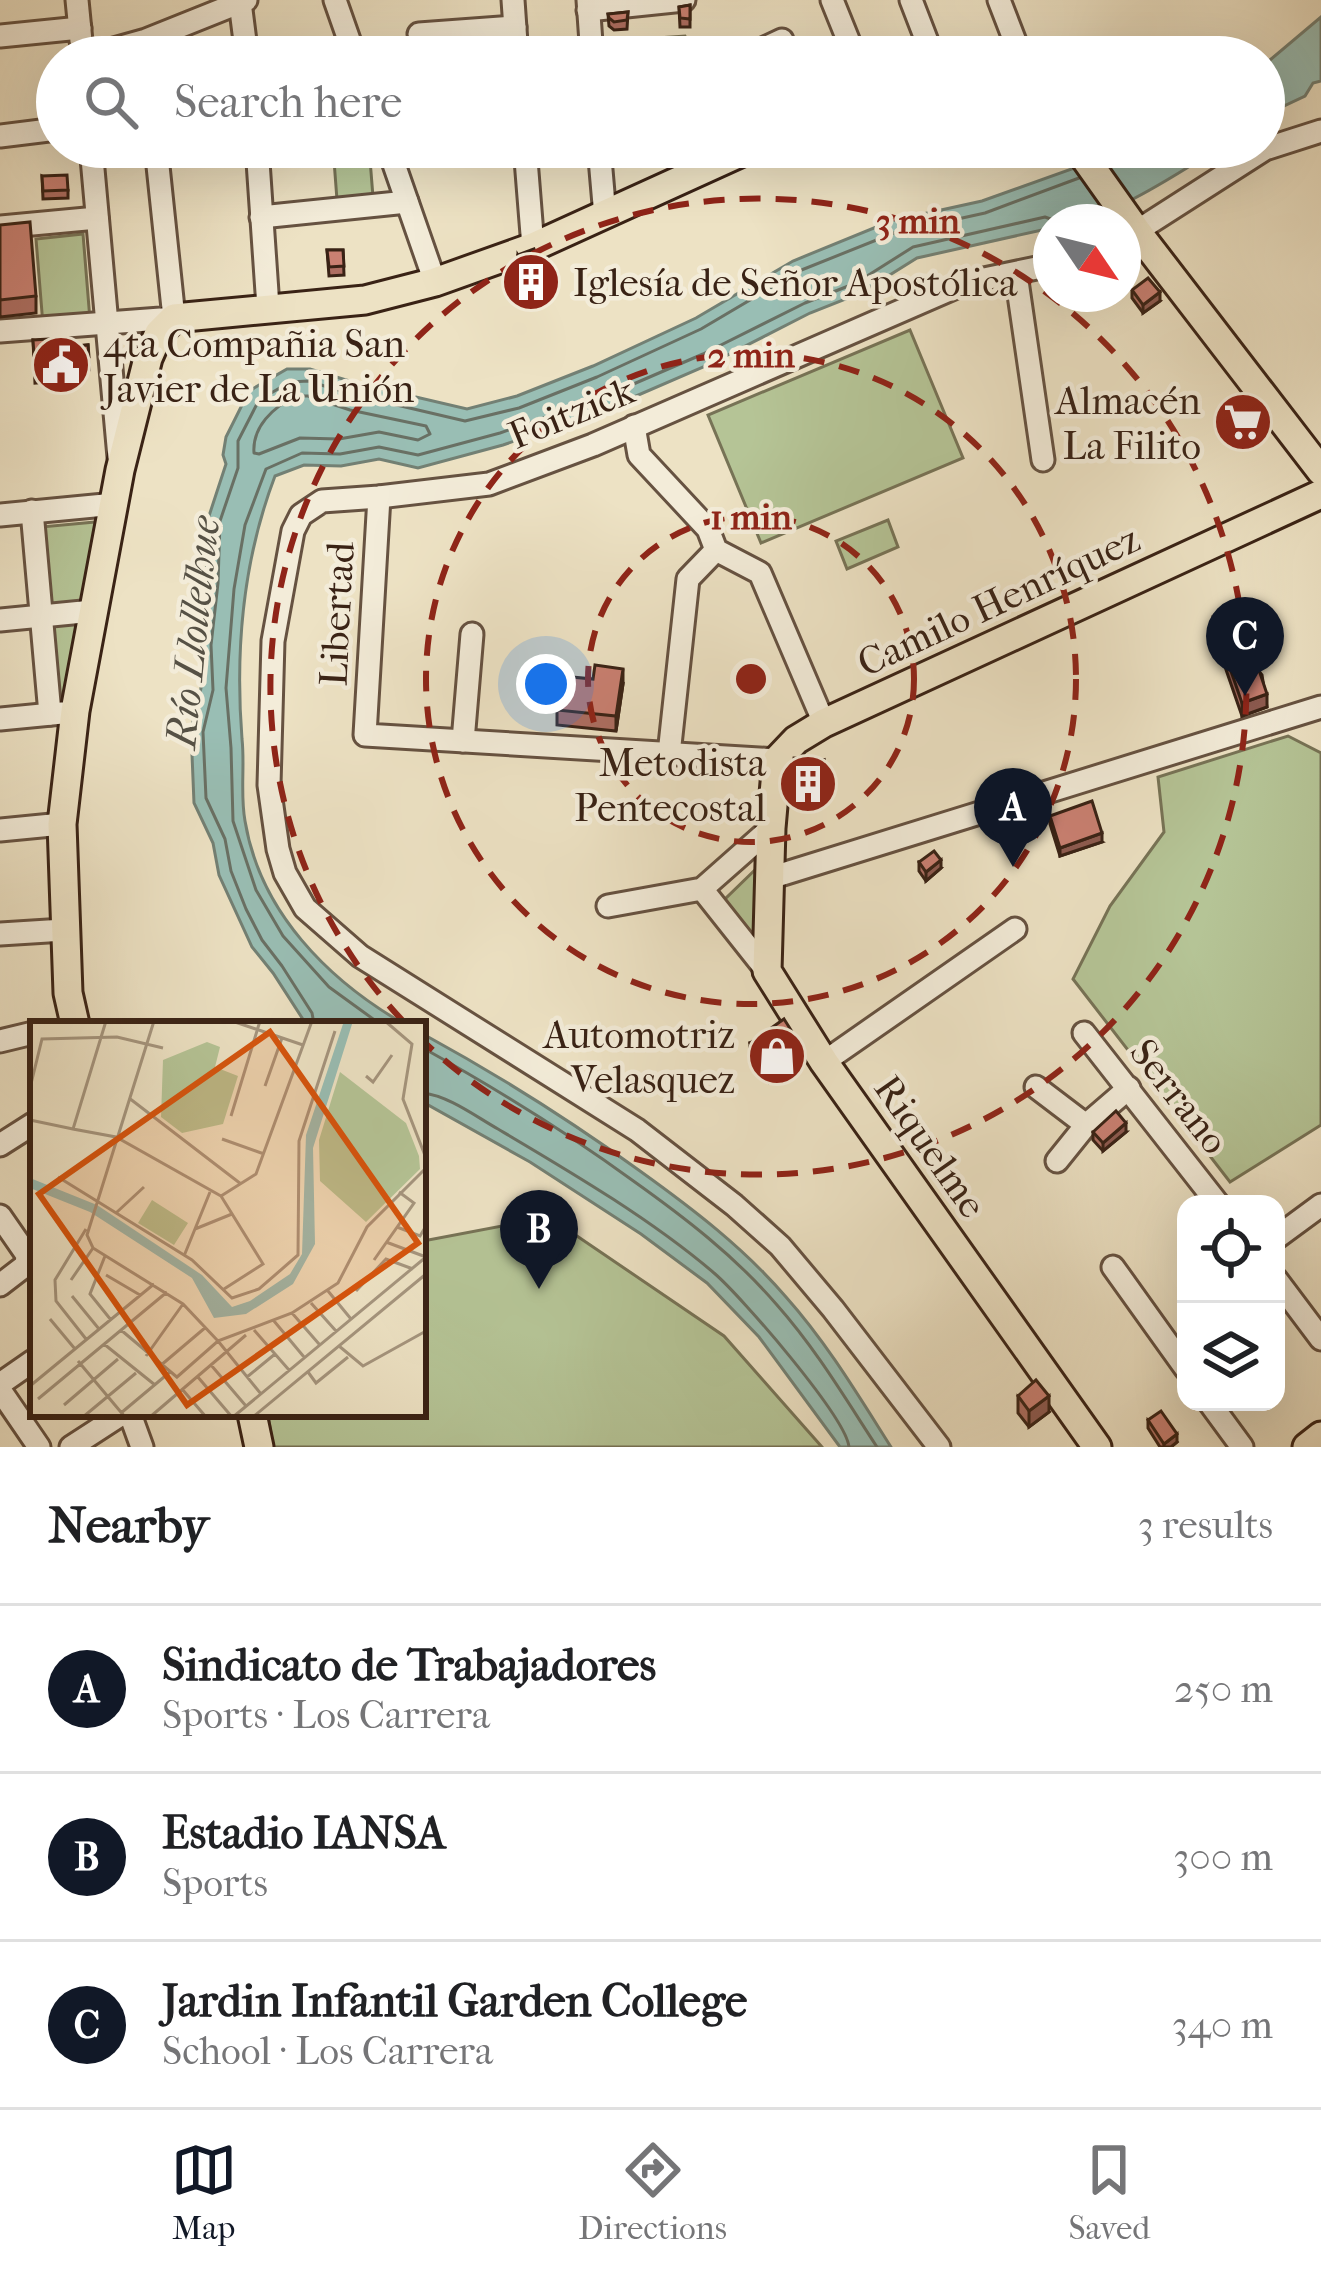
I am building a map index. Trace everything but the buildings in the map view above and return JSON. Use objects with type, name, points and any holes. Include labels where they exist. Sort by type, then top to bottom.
[{"type":"main road","points":[[72,1021],[64,930],[63,713],[93,611],[148,358],[160,333],[174,318],[365,300],[435,282],[533,247],[708,168]]},
{"type":"main road","points":[[1090,168],[1113,204]]},
{"type":"main road","points":[[1141,244],[1321,471]]},
{"type":"main road","name":"Camilo Henríquez","points":[[778,760],[796,740],[824,723],[1321,494]]},
{"type":"main road","points":[[767,971],[778,760]]},
{"type":"main road","name":"Riquelme","points":[[767,971],[824,1062],[1097,1447]]},
{"type":"main road","points":[[253,1417],[259,1447]]},
{"type":"main road","points":[[1307,1447],[1321,1436]]},
{"type":"street","points":[[77,0],[81,36]]},
{"type":"street","points":[[335,0],[348,36]]},
{"type":"street","points":[[513,0],[516,36]]},
{"type":"street","points":[[590,36],[588,5],[684,0]]},
{"type":"street","points":[[832,0],[847,36]]},
{"type":"street","points":[[911,0],[925,36]]},
{"type":"street","points":[[999,0],[1013,36]]},
{"type":"street","points":[[160,36],[186,11],[243,1],[246,36]]},
{"type":"street","points":[[419,34],[515,27]]},
{"type":"street","points":[[0,36],[80,28]]},
{"type":"street","points":[[1285,143],[1321,131]]},
{"type":"street","points":[[0,136],[36,132]]},
{"type":"street","points":[[93,168],[120,470]]},
{"type":"street","points":[[0,331],[174,318],[158,168]]},
{"type":"street","points":[[258,168],[268,307]]},
{"type":"street","points":[[395,168],[435,282]]},
{"type":"street","points":[[527,168],[533,247]]},
{"type":"street","points":[[601,168],[604,216]]},
{"type":"street","points":[[1141,227],[1235,168]]},
{"type":"street","points":[[261,217],[407,202]]},
{"type":"street","points":[[0,227],[97,218]]},
{"type":"street","name":"Foitzick","points":[[939,1447],[781,1246],[734,1205],[637,1130],[360,956],[305,908],[285,873],[269,785],[273,641],[293,531],[307,509],[322,501],[488,484],[593,445],[965,283],[1033,270]]},
{"type":"street","points":[[1016,274],[1043,460]]},
{"type":"street","points":[[634,426],[639,455],[708,529],[716,550],[760,573],[824,723]]},
{"type":"street","name":"Libertad","points":[[379,497],[365,735],[464,741]]},
{"type":"street","points":[[0,514],[115,504]]},
{"type":"street","points":[[0,719],[63,713],[41,616],[32,512]]},
{"type":"street","points":[[669,754],[688,579],[716,550]]},
{"type":"street","points":[[0,620],[93,611]]},
{"type":"street","points":[[472,634],[464,741],[778,760]]},
{"type":"street","points":[[770,878],[1321,707]]},
{"type":"street","points":[[0,830],[62,824]]},
{"type":"street","points":[[608,906],[702,890],[771,828]]},
{"type":"street","name":"Riquelme","points":[[702,890],[767,971]]},
{"type":"street","points":[[824,1062],[1015,929]]},
{"type":"street","points":[[0,934],[64,930]]},
{"type":"street","name":"Serrano","points":[[1084,1033],[1211,1195]]},
{"type":"street","points":[[0,1041],[30,1034]]},
{"type":"street","points":[[1036,1088],[1086,1125]]},
{"type":"street","points":[[1057,1161],[1086,1125],[1129,1088]]},
{"type":"street","points":[[0,1145],[30,1126]]},
{"type":"street","points":[[1285,1231],[1321,1205]]},
{"type":"street","points":[[0,1216],[26,1235],[28,1255],[26,1264],[0,1285]]},
{"type":"street","points":[[1113,1267],[1177,1356]]},
{"type":"street","points":[[1285,1291],[1321,1339]]},
{"type":"street","points":[[30,1363],[0,1387],[39,1447]]},
{"type":"street","points":[[1216,1411],[1242,1447]]},
{"type":"street","points":[[71,1447],[121,1417]]},
{"type":"street","points":[[127,1417],[142,1447]]},
{"type":"green space","points":[[335,168],[371,168],[373,197],[337,200]]},
{"type":"green space","points":[[83,234],[90,320],[43,325],[36,239]]},
{"type":"green space","points":[[910,330],[963,458],[761,543],[708,415]]},
{"type":"green space","points":[[888,520],[898,547],[847,569],[836,541]]},
{"type":"green space","points":[[106,521],[70,716],[46,718],[30,528]]},
{"type":"green space","points":[[1288,736],[1321,753],[1321,1125],[1230,1182],[1073,979],[1110,906],[1164,832],[1158,777]]},
{"type":"green space","points":[[760,865],[759,949],[722,902]]},
{"type":"green space","points":[[549,1217],[724,1336],[822,1447],[273,1447],[268,1417],[426,1417],[426,1240]]},
{"type":"water","points":[[1321,17],[1321,81],[1285,106],[1285,47]]},
{"type":"water","points":[[1075,168],[1186,168],[1123,204],[1033,204],[1033,232],[917,258],[861,293],[810,313],[708,365],[606,409],[503,445],[418,468],[379,459],[341,466],[304,465],[275,476],[255,540],[241,639],[245,821],[265,885],[302,940],[349,987],[399,1021],[304,1021],[252,947],[219,875],[213,843],[194,803],[191,730],[201,688],[199,645],[208,519],[226,464],[226,437],[249,391],[287,369],[310,369],[467,409],[517,396],[696,318],[793,261],[891,221],[982,201]]},
{"type":"water","points":[[426,1036],[588,1134],[735,1246],[815,1333],[891,1447],[840,1447],[759,1337],[707,1283],[530,1162],[426,1104]]},
{"type":"place","name":"Iglesía de Señor Apostólica","points":[[531,282]]},
{"type":"place","name":"4ta Compañia San Javier de La Unión","points":[[61,365]]},
{"type":"place","name":"Almacén La Filito","points":[[1243,422]]},
{"type":"place","name":"Jardin Infantil Garden College","points":[[1245,696]]},
{"type":"place","name":"Metodista Pentecostal","points":[[808,784]]},
{"type":"place","name":"Sindicato de Trabajadores","points":[[1013,867]]},
{"type":"place","name":"Automotriz Velasquez","points":[[777,1056]]},
{"type":"place","name":"Estadio IANSA","points":[[539,1289]]},
{"type":"water label","name":"Río Llollelhue","points":[[192,632]]}]
